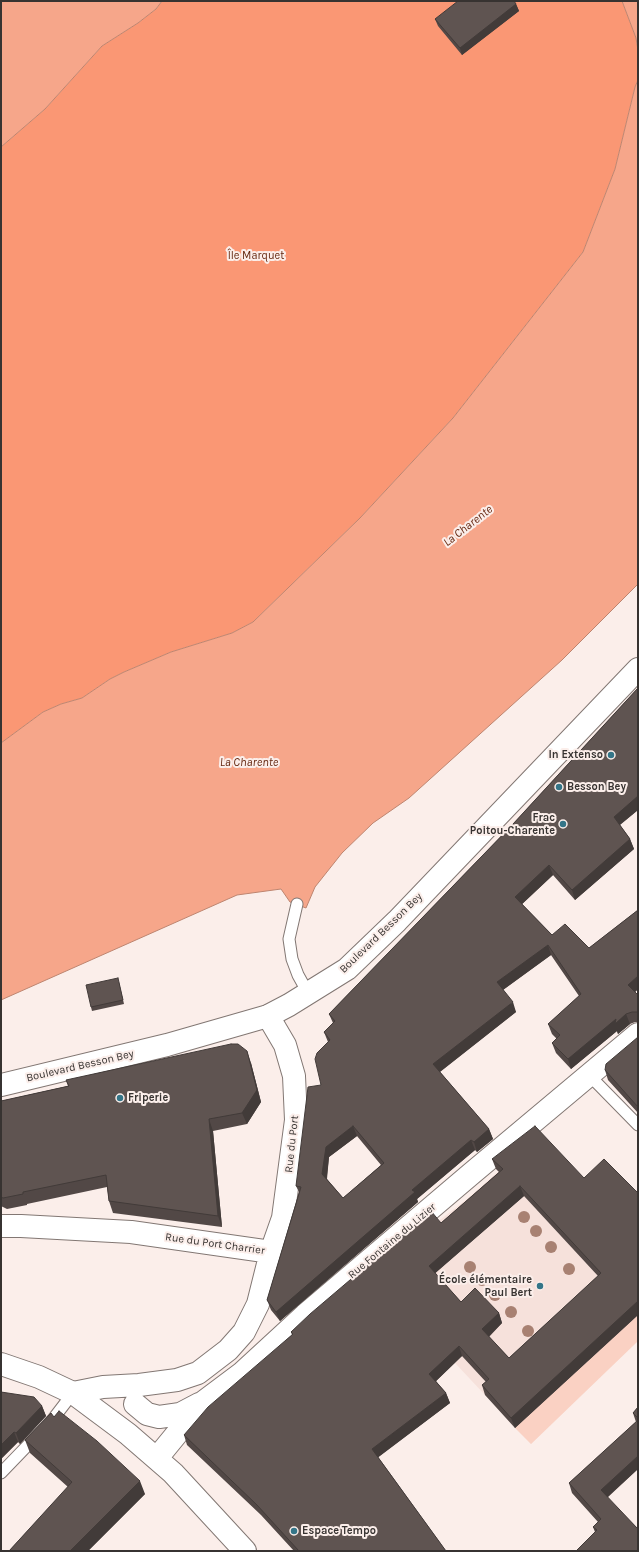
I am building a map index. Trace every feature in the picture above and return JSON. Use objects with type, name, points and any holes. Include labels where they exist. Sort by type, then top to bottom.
[{"type":"street","name":"Boulevard Besson Bey","points":[[1,1085],[167,1045],[268,1016],[347,969],[396,921],[638,669]]},
{"type":"street","name":"Rue du Port","points":[[268,1016],[285,1045],[294,1076],[296,1120],[283,1218],[271,1252]]},
{"type":"street","name":"Rue Fontaine du Lizier","points":[[157,1458],[202,1403],[242,1373],[324,1300],[638,1034]]},
{"type":"street","name":"Rue du Port Charrier","points":[[1,1226],[132,1232],[271,1252],[258,1304],[244,1332],[228,1350],[198,1373],[137,1395],[103,1387],[73,1393]]},
{"type":"street","points":[[1,1364],[39,1377],[73,1393],[128,1434],[173,1473],[245,1551]]},
{"type":"street","points":[[137,1395],[147,1414],[159,1417],[180,1414],[202,1403]]},
{"type":"street","points":[[128,1434],[137,1395]]},
{"type":"lane","points":[[297,904],[289,939],[292,960],[308,993]]},
{"type":"lane","points":[[589,1075],[638,1125]]},
{"type":"lane","points":[[1,1473],[53,1418],[73,1393]]},
{"type":"shaded area","name":"École élémentaire Paul Bert","points":[[527,1146],[638,1341],[531,1444],[455,1363],[485,1335],[432,1276],[436,1223],[467,1199]]},
{"type":"shaded area","points":[[638,1315],[638,1341],[531,1444],[515,1428]]},
{"type":"green space","name":"Île Marquet","points":[[162,1],[622,1],[636,38],[638,50],[638,80],[615,169],[583,252],[453,418],[360,518],[253,622],[232,633],[171,652],[124,672],[110,679],[82,698],[61,704],[43,712],[1,743],[1,147],[45,109],[102,46],[138,23],[156,9]]},
{"type":"water","points":[[1,1],[162,1],[156,9],[138,23],[102,46],[45,109],[1,147]]},
{"type":"water","points":[[622,1],[638,1],[638,50],[636,38]]},
{"type":"water","name":"La Charente","points":[[638,80],[638,584],[562,660],[409,798],[373,823],[342,853],[315,887],[306,908],[290,902],[281,889],[237,895],[1,1000],[1,743],[43,712],[61,704],[82,698],[110,679],[124,672],[171,652],[232,633],[253,622],[360,518],[453,418],[583,252],[615,169]]},
{"type":"building","points":[[458,1],[514,1],[516,4],[460,48],[435,19]]},
{"type":"building","points":[[638,688],[638,796],[614,817],[630,839],[572,890],[549,865],[515,897],[552,935],[565,924],[589,948],[638,910],[638,976],[628,985],[638,995],[638,1012],[626,1014],[615,1024],[616,1019],[568,1059],[552,1043],[560,1035],[548,1024],[581,994],[548,945],[497,982],[513,1002],[433,1064],[489,1129],[474,1142],[471,1140],[412,1190],[415,1192],[276,1312],[267,1300],[301,1187],[296,1186],[308,1087],[321,1085],[315,1059],[317,1053],[330,1040],[324,1032],[335,1021],[329,1014],[513,824]],"holes":[[[353,1126],[384,1163],[343,1198],[322,1174],[326,1147]]]},
{"type":"building","points":[[118,978],[123,1000],[91,1007],[86,985]]},
{"type":"building","points":[[638,1037],[638,1107],[605,1070],[606,1064]]},
{"type":"building","points":[[231,1044],[238,1044],[247,1051],[257,1090],[242,1113],[209,1119],[218,1216],[109,1201],[106,1175],[23,1192],[23,1194],[3,1198],[1,1197],[1,1101],[69,1086],[66,1080]]},
{"type":"building","points":[[535,1126],[584,1178],[604,1159],[638,1193],[638,1301],[511,1418],[482,1385],[489,1379],[459,1346],[429,1374],[446,1393],[372,1449],[446,1551],[299,1551],[257,1505],[184,1435],[208,1407],[293,1334],[291,1332],[310,1314],[431,1211],[441,1223],[503,1169],[492,1159]],"holes":[[[520,1186],[601,1273],[509,1358],[482,1329],[499,1313],[475,1288],[461,1302],[429,1266]]]},
{"type":"building","points":[[1,1392],[34,1397],[42,1406],[16,1433],[14,1432],[1,1445]]},
{"type":"building","points":[[638,1407],[638,1418],[633,1413]]},
{"type":"building","points":[[59,1411],[97,1441],[140,1481],[70,1551],[9,1551],[72,1482],[25,1440],[51,1413],[54,1417]]},
{"type":"building","points":[[638,1420],[638,1456],[601,1490],[638,1529],[638,1551],[576,1551],[597,1530],[593,1527],[601,1519],[569,1483]]},
{"type":"place","name":"In Extenso","points":[[611,755]]},
{"type":"place","name":"Besson Bey","points":[[559,787]]},
{"type":"place","name":"Frac Poitou-Charente","points":[[563,824]]},
{"type":"place","name":"Friperie","points":[[120,1098]]},
{"type":"place","name":"École élémentaire Paul Bert","points":[[540,1286]]},
{"type":"place","name":"Espace Tempo","points":[[294,1531]]}]
